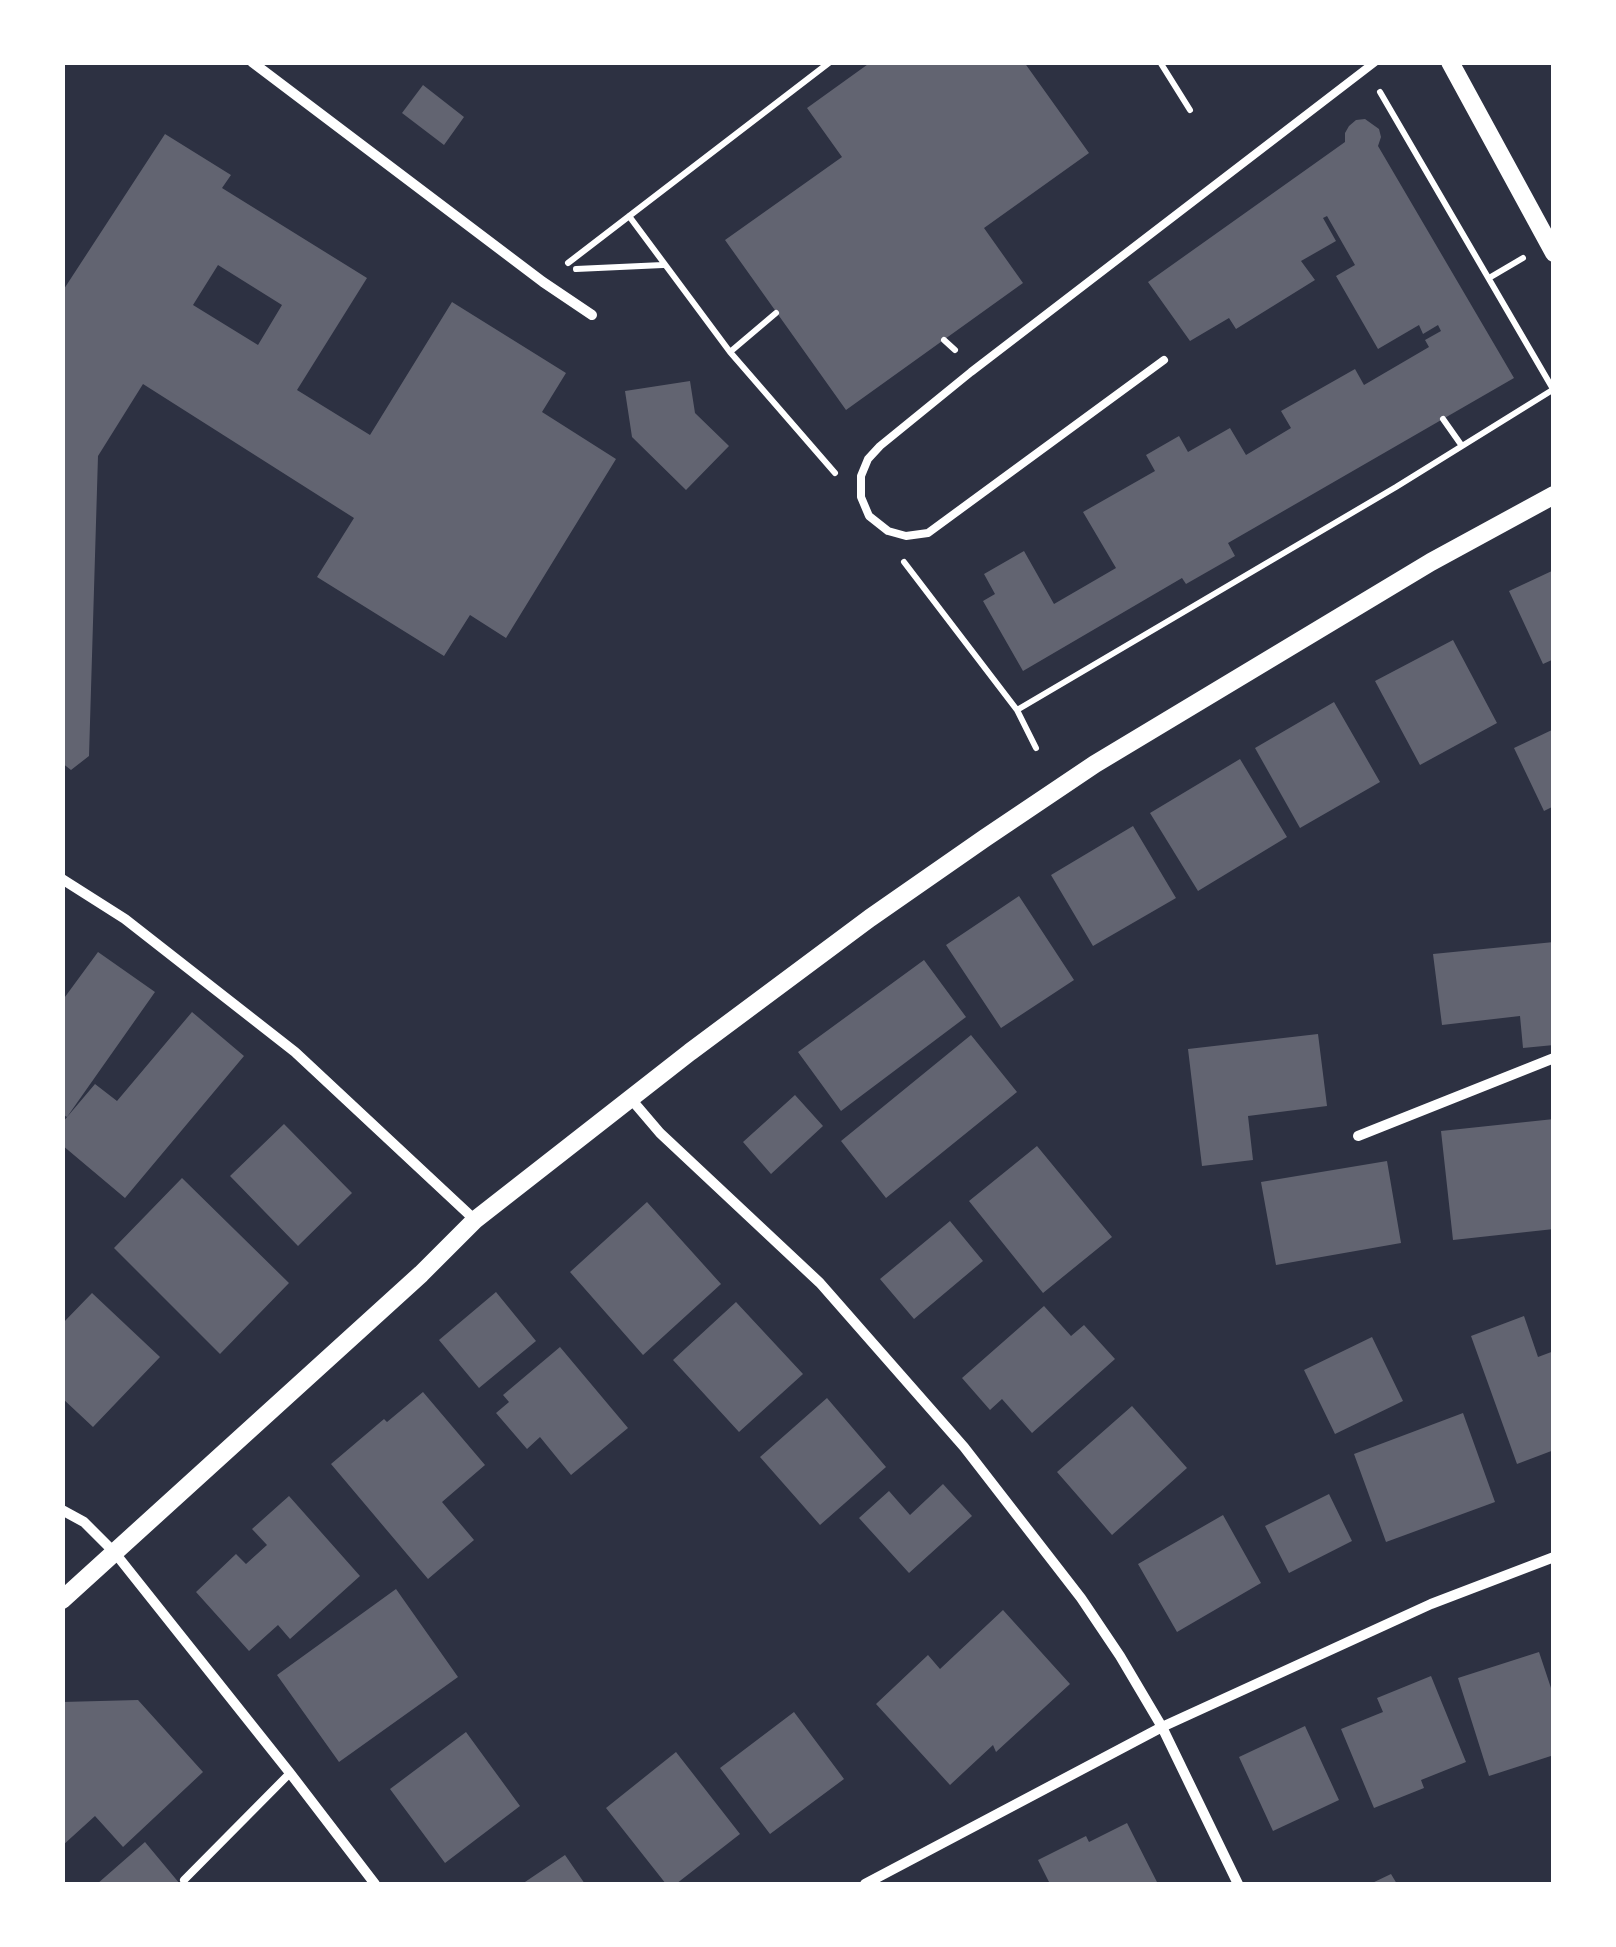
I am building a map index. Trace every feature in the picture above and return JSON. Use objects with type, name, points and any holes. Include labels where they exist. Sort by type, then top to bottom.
[{"type":"street","points":[[252,62],[592,315]]},
{"type":"street","points":[[1450,62],[1554,253]]},
{"type":"street","points":[[62,1600],[421,1274],[475,1220],[870,918],[1095,764],[1431,562],[1554,494]]},
{"type":"street","points":[[62,878],[138,929],[296,1052],[475,1220]]},
{"type":"street","points":[[1358,1136],[1554,1058]]},
{"type":"street","points":[[631,1099],[660,1133],[820,1283],[964,1448],[1081,1598],[1162,1726],[1238,1884]]},
{"type":"street","points":[[62,1510],[84,1522],[115,1553],[375,1884]]},
{"type":"street","points":[[865,1884],[1162,1726],[1431,1604],[1554,1557]]},
{"type":"lane","points":[[1164,360],[928,534],[906,536],[888,531],[869,516],[860,497],[861,476],[880,446],[1375,62]]},
{"type":"lane","points":[[184,1880],[290,1773]]},
{"type":"path","points":[[664,265],[560,269],[830,62]]},
{"type":"path","points":[[1160,62],[1190,110]]},
{"type":"path","points":[[1016,710],[1553,389],[1367,69]]},
{"type":"path","points":[[629,216],[730,352],[814,447]]},
{"type":"path","points":[[1489,278],[1522,258]]},
{"type":"path","points":[[730,352],[776,313]]},
{"type":"path","points":[[1444,418],[1462,446]]},
{"type":"path","points":[[869,516],[1016,710],[1036,748]]},
{"type":"building","points":[[871,62],[1024,62],[1089,153],[984,228],[1023,283],[846,410],[725,240],[842,157],[807,108]]},
{"type":"building","points":[[423,85],[464,117],[444,145],[402,113]]},
{"type":"building","points":[[1365,119],[1379,129],[1378,146],[1514,378],[1228,543],[1235,556],[1186,584],[1182,578],[1023,671],[983,601],[995,594],[984,574],[1024,551],[1054,604],[1116,568],[1083,512],[1155,471],[1146,455],[1179,436],[1188,452],[1230,428],[1246,455],[1291,428],[1281,411],[1355,369],[1364,385],[1429,347],[1425,340],[1441,331],[1438,325],[1423,334],[1419,325],[1378,349],[1336,276],[1355,265],[1327,216],[1323,218],[1336,241],[1301,261],[1315,280],[1236,329],[1229,318],[1190,341],[1148,282],[1345,142],[1349,126]]},
{"type":"building","points":[[165,134],[231,175],[222,188],[367,278],[297,390],[370,435],[452,302],[566,373],[542,412],[616,459],[506,638],[470,615],[444,656],[317,577],[354,518],[143,384],[98,456],[89,756],[71,770],[62,763],[62,292]],"holes":[[[218,265],[282,305],[258,345],[193,305]]]},
{"type":"building","points":[[690,381],[695,413],[729,446],[686,490],[632,437],[625,391]]},
{"type":"building","points":[[1554,570],[1554,659],[1543,664],[1509,591]]},
{"type":"building","points":[[1453,640],[1497,723],[1420,765],[1375,681]]},
{"type":"building","points":[[1334,702],[1380,782],[1300,828],[1255,748]]},
{"type":"building","points":[[1554,729],[1554,806],[1544,811],[1514,748]]},
{"type":"building","points":[[1240,759],[1287,837],[1198,891],[1150,813]]},
{"type":"building","points":[[1133,826],[1176,898],[1093,946],[1051,875]]},
{"type":"building","points":[[1019,896],[1074,980],[1001,1028],[946,945]]},
{"type":"building","points":[[1554,942],[1554,1045],[1523,1048],[1520,1016],[1442,1025],[1433,954]]},
{"type":"building","points":[[98,952],[155,992],[67,1117],[62,1114],[62,1001]]},
{"type":"building","points":[[924,960],[966,1017],[841,1111],[798,1052]]},
{"type":"building","points":[[192,1012],[244,1056],[125,1198],[62,1145],[62,1123],[95,1084],[117,1101]]},
{"type":"building","points":[[1318,1034],[1327,1106],[1248,1116],[1253,1160],[1202,1166],[1188,1049]]},
{"type":"building","points":[[971,1035],[1017,1092],[886,1198],[841,1141]]},
{"type":"building","points":[[795,1095],[823,1126],[771,1174],[743,1142]]},
{"type":"building","points":[[1554,1119],[1554,1229],[1453,1240],[1441,1131]]},
{"type":"building","points":[[284,1124],[352,1193],[298,1246],[230,1176]]},
{"type":"building","points":[[1037,1146],[1112,1237],[1043,1293],[969,1201]]},
{"type":"building","points":[[1387,1161],[1401,1243],[1276,1265],[1261,1182]]},
{"type":"building","points":[[182,1178],[289,1283],[220,1354],[114,1248]]},
{"type":"building","points":[[647,1202],[721,1284],[643,1355],[570,1272]]},
{"type":"building","points":[[950,1221],[983,1261],[914,1319],[880,1279]]},
{"type":"building","points":[[496,1292],[536,1341],[479,1388],[439,1340]]},
{"type":"building","points":[[92,1293],[160,1357],[93,1427],[62,1398],[62,1324]]},
{"type":"building","points":[[736,1302],[803,1374],[739,1432],[673,1360]]},
{"type":"building","points":[[1044,1306],[1071,1336],[1084,1325],[1115,1359],[1032,1433],[1002,1399],[990,1410],[962,1378]]},
{"type":"building","points":[[1524,1316],[1538,1357],[1554,1351],[1554,1450],[1517,1464],[1471,1336]]},
{"type":"building","points":[[1372,1337],[1403,1401],[1335,1434],[1304,1370]]},
{"type":"building","points":[[560,1347],[628,1428],[571,1475],[540,1437],[527,1449],[496,1413],[509,1402],[503,1395]]},
{"type":"building","points":[[423,1392],[485,1465],[442,1502],[474,1540],[428,1579],[331,1464]]},
{"type":"building","points":[[827,1398],[886,1467],[820,1525],[760,1457]]},
{"type":"building","points":[[1132,1406],[1187,1468],[1112,1535],[1057,1472]]},
{"type":"building","points":[[1463,1413],[1495,1502],[1386,1542],[1354,1454]]},
{"type":"building","points":[[943,1484],[972,1516],[909,1573],[859,1518],[889,1491],[910,1515]]},
{"type":"building","points":[[1329,1494],[1352,1541],[1289,1573],[1265,1526]]},
{"type":"building","points":[[289,1496],[360,1576],[290,1639],[278,1625],[249,1651],[196,1592],[236,1554],[246,1564],[267,1545],[252,1529]]},
{"type":"building","points":[[1223,1515],[1261,1583],[1177,1632],[1138,1564]]},
{"type":"building","points":[[396,1589],[458,1677],[339,1762],[277,1675]]},
{"type":"building","points":[[1003,1610],[1070,1684],[996,1752],[993,1745],[950,1785],[876,1704],[928,1655],[940,1669]]},
{"type":"building","points":[[1539,1652],[1554,1697],[1554,1755],[1489,1776],[1458,1678]]},
{"type":"building","points":[[1431,1676],[1466,1762],[1421,1780],[1424,1788],[1374,1808],[1341,1729],[1383,1712],[1377,1698]]},
{"type":"building","points":[[138,1700],[203,1772],[123,1847],[95,1816],[62,1846],[62,1702]]},
{"type":"building","points":[[794,1712],[844,1779],[770,1834],[720,1768]]},
{"type":"building","points":[[1305,1726],[1339,1800],[1273,1831],[1239,1757]]},
{"type":"building","points":[[466,1732],[520,1806],[445,1863],[390,1789]]},
{"type":"building","points":[[676,1752],[740,1834],[676,1884],[666,1884],[606,1808]]},
{"type":"building","points":[[1127,1823],[1158,1884],[1050,1884],[1038,1860],[1086,1836],[1089,1842]]},
{"type":"building","points":[[145,1842],[180,1884],[97,1884]]},
{"type":"building","points":[[565,1855],[585,1884],[522,1884]]},
{"type":"building","points":[[1391,1874],[1397,1884],[1370,1884]]}]
